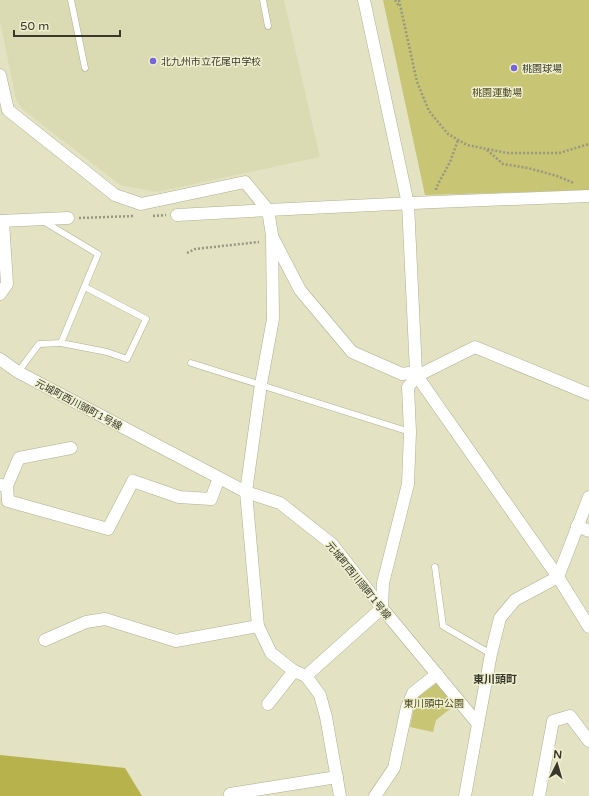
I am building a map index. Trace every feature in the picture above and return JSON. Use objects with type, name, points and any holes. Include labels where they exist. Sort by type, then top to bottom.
[{"type":"street","points":[[364,0],[408,204],[417,374],[558,577],[589,627]]},
{"type":"street","points":[[0,74],[8,110],[115,195],[141,204],[245,182],[268,210],[272,238],[273,319],[261,384],[246,492],[258,626],[272,653],[294,671],[306,676],[320,695],[326,716],[340,796]]},
{"type":"street","points":[[177,215],[589,196]]},
{"type":"street","points":[[0,294],[8,284],[1,221],[68,218]]},
{"type":"street","points":[[272,238],[300,290],[352,352],[402,374],[417,374],[475,347],[589,394]]},
{"type":"street","name":"元城町西川頭町1号線","points":[[0,359],[18,372],[218,478],[246,492],[280,503],[332,544],[382,608],[478,724]]},
{"type":"street","points":[[306,676],[382,608],[383,583],[408,484],[410,432],[408,386],[417,374]]},
{"type":"street","points":[[71,448],[19,458],[4,486],[8,501],[108,529],[133,480],[179,497],[211,500],[218,478]]},
{"type":"street","points":[[465,796],[491,654],[500,618],[515,600],[558,577],[589,497]]},
{"type":"street","points":[[577,526],[589,531]]},
{"type":"street","points":[[45,640],[86,622],[104,619],[176,641],[258,626]]},
{"type":"street","points":[[268,704],[294,671]]},
{"type":"street","points":[[375,796],[394,768],[407,707],[414,693],[437,674]]},
{"type":"street","points":[[539,796],[553,721],[570,716],[589,741]]},
{"type":"street","points":[[230,796],[230,794],[337,777]]},
{"type":"lane","points":[[71,0],[85,68]]},
{"type":"lane","points":[[263,0],[268,26]]},
{"type":"lane","points":[[40,220],[98,254],[61,343]]},
{"type":"lane","points":[[18,372],[40,344],[61,343],[108,352],[128,359],[146,319],[85,287]]},
{"type":"lane","points":[[191,362],[410,432]]},
{"type":"lane","points":[[435,567],[443,626],[491,654]]},
{"type":"path","points":[[395,0],[401,9]]},
{"type":"path","points":[[399,0],[417,82],[429,111],[448,134],[466,145],[506,153],[559,153],[589,144]]},
{"type":"path","points":[[435,202],[436,188],[450,162],[458,140]]},
{"type":"path","points":[[487,149],[503,164],[528,168],[577,184]]},
{"type":"path","points":[[146,216],[177,215]]},
{"type":"path","points":[[68,218],[138,216]]},
{"type":"path","points":[[187,253],[194,249],[272,238]]},
{"type":"shaded area","name":"北九州市立花尾中学校","points":[[0,0],[284,0],[320,157],[157,192],[120,185],[22,109],[16,100],[0,21]]},
{"type":"shaded area","points":[[0,755],[125,768],[142,796],[0,796]]},
{"type":"green space","name":"桃園運動場","points":[[383,0],[589,0],[589,190],[425,195]]},
{"type":"green space","name":"東川頭中公園","points":[[437,683],[455,705],[436,720],[433,732],[410,727],[416,698]]},
{"type":"place","name":"北九州市立花尾中学校","points":[[153,61]]},
{"type":"place","name":"桃園球場","points":[[514,68]]},
{"type":"district","name":"東川頭町","points":[[495,679]]}]
